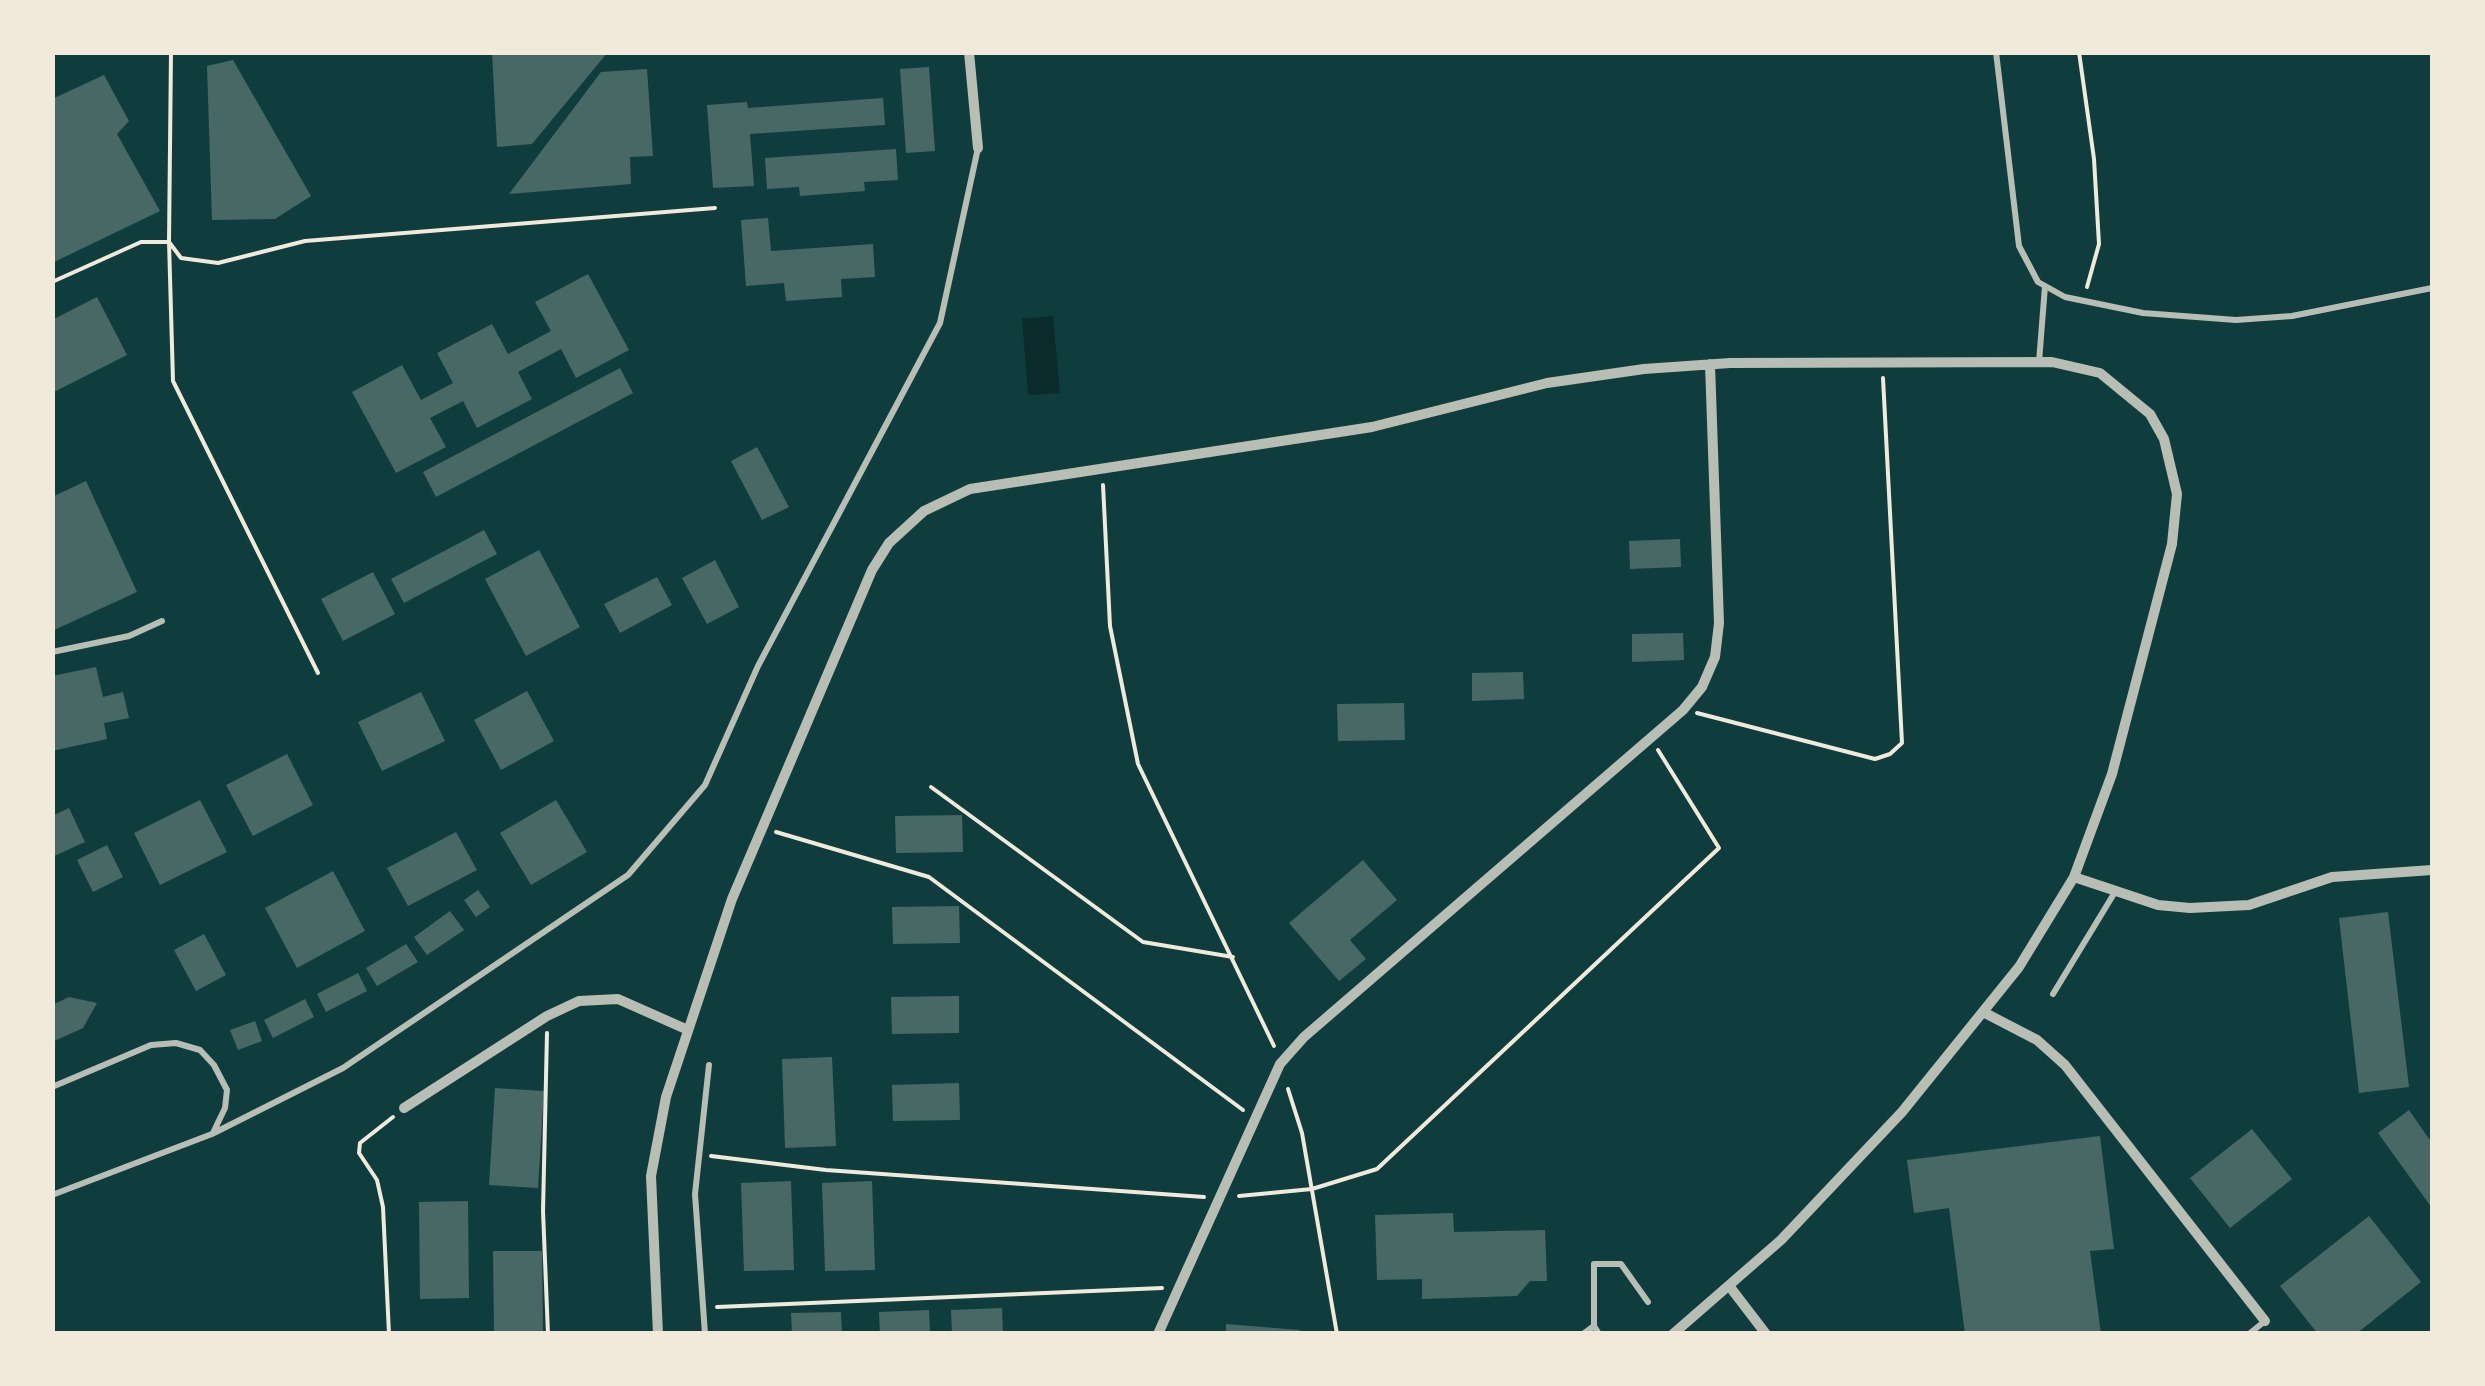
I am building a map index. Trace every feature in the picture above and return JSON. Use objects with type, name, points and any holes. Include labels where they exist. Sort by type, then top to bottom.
[{"type":"street","points":[[969,52],[978,148]]},
{"type":"street","points":[[658,1334],[651,1176],[655,1138],[688,1030],[762,828],[872,570],[906,525],[934,505],[970,490],[1372,427],[1547,383],[1710,364],[2039,362],[2100,373],[2125,389],[2150,414],[2164,439],[2177,494],[2172,544],[2112,774],[2074,877],[2047,925],[1985,1012],[1845,1175],[1730,1287],[1674,1334]]},
{"type":"street","points":[[1158,1334],[1280,1064],[1304,1037],[1683,710],[1702,687],[1715,657],[1719,623],[1710,364]]},
{"type":"street","points":[[2074,877],[2174,907],[2249,905],[2332,877],[2432,870]]},
{"type":"street","points":[[404,1108],[547,1016],[579,1002],[618,998],[688,1030]]},
{"type":"street","points":[[1985,1012],[2036,1040],[2065,1065],[2264,1321]]},
{"type":"street","points":[[1730,1287],[1766,1334]]},
{"type":"lane","points":[[1996,52],[2020,246],[2028,268],[2044,286],[2083,301],[2143,313],[2236,320],[2292,316],[2432,288]]},
{"type":"lane","points":[[52,1196],[212,1134],[343,1068],[628,875],[704,785],[758,666],[940,323],[978,148]]},
{"type":"lane","points":[[2039,362],[2044,286]]},
{"type":"lane","points":[[52,652],[129,636],[162,621]]},
{"type":"lane","points":[[2052,994],[2115,892]]},
{"type":"lane","points":[[52,1087],[151,1046],[176,1042],[200,1050],[227,1090],[212,1134]]},
{"type":"lane","points":[[705,1334],[696,1194],[708,1065]]},
{"type":"lane","points":[[1583,1334],[1596,1330],[1594,1264],[1621,1264],[1648,1302]]},
{"type":"lane","points":[[2248,1334],[2264,1321]]},
{"type":"path","points":[[171,52],[172,381],[318,673]]},
{"type":"path","points":[[2080,52],[2094,160],[2099,244],[2083,301]]},
{"type":"path","points":[[169,242],[182,258],[218,263],[305,241],[715,208]]},
{"type":"path","points":[[52,282],[141,242],[169,242]]},
{"type":"path","points":[[1683,710],[1876,759],[1890,754],[1902,743],[1882,363]]},
{"type":"path","points":[[1102,472],[1110,626],[1138,764],[1233,957],[1280,1064],[1302,1132],[1337,1334]]},
{"type":"path","points":[[931,787],[1143,942],[1233,957]]},
{"type":"path","points":[[762,828],[928,877],[1254,1118]]},
{"type":"path","points":[[547,1016],[543,1212],[548,1334]]},
{"type":"path","points":[[388,1334],[383,1207],[377,1180],[358,1153],[360,1143],[404,1108]]},
{"type":"path","points":[[702,1308],[1178,1287]]},
{"type":"water","points":[[1053,316],[1060,393],[1028,395],[1022,319]]},
{"type":"building","points":[[492,52],[608,52],[532,144],[497,147]]},
{"type":"building","points":[[233,60],[311,196],[275,219],[212,220],[207,66]]},
{"type":"building","points":[[929,67],[935,151],[906,153],[900,69]]},
{"type":"building","points":[[647,69],[653,156],[630,157],[631,184],[509,194],[601,72]]},
{"type":"building","points":[[104,75],[129,121],[117,134],[160,211],[52,263],[52,99]]},
{"type":"building","points":[[883,98],[885,125],[750,134],[754,186],[713,188],[707,105],[747,102],[748,108]]},
{"type":"building","points":[[896,149],[898,180],[864,182],[865,191],[800,196],[799,187],[767,189],[765,158]]},
{"type":"building","points":[[768,218],[771,251],[873,244],[875,277],[841,279],[842,297],[786,301],[784,283],[746,286],[741,220]]},
{"type":"building","points":[[588,274],[629,350],[576,378],[561,349],[518,372],[532,399],[477,428],[463,401],[430,418],[446,447],[396,473],[352,392],[402,365],[421,400],[453,383],[437,353],[492,324],[508,354],[551,331],[535,302]]},
{"type":"building","points":[[97,297],[127,355],[52,393],[52,320]]},
{"type":"building","points":[[620,368],[633,393],[436,497],[423,472]]},
{"type":"building","points":[[757,447],[789,507],[762,520],[731,461]]},
{"type":"building","points":[[86,481],[137,592],[52,631],[52,497]]},
{"type":"building","points":[[484,530],[497,554],[404,603],[391,579]]},
{"type":"building","points":[[1680,539],[1681,567],[1630,569],[1629,541]]},
{"type":"building","points":[[539,550],[580,627],[526,656],[485,579]]},
{"type":"building","points":[[715,560],[739,607],[707,624],[682,578]]},
{"type":"building","points":[[373,572],[395,614],[343,641],[321,599]]},
{"type":"building","points":[[657,577],[672,605],[620,633],[604,604]]},
{"type":"building","points":[[1683,633],[1684,660],[1632,662],[1632,634]]},
{"type":"building","points":[[96,667],[103,697],[123,692],[129,718],[104,723],[107,739],[52,751],[52,676]]},
{"type":"building","points":[[1523,672],[1524,699],[1472,701],[1472,673]]},
{"type":"building","points":[[527,691],[554,741],[501,770],[474,720]]},
{"type":"building","points":[[421,692],[445,741],[382,771],[358,722]]},
{"type":"building","points":[[1404,703],[1405,740],[1338,741],[1337,704]]},
{"type":"building","points":[[287,754],[313,805],[253,836],[226,785]]},
{"type":"building","points":[[200,800],[227,852],[160,885],[134,833]]},
{"type":"building","points":[[556,800],[587,852],[531,885],[500,833]]},
{"type":"building","points":[[69,808],[85,842],[52,857],[52,816]]},
{"type":"building","points":[[962,815],[963,852],[896,853],[895,816]]},
{"type":"building","points":[[456,832],[477,870],[408,906],[387,868]]},
{"type":"building","points":[[107,845],[123,877],[93,892],[77,860]]},
{"type":"building","points":[[1363,860],[1397,900],[1350,940],[1366,959],[1339,981],[1289,923]]},
{"type":"building","points":[[333,871],[365,931],[297,968],[265,908]]},
{"type":"building","points":[[478,890],[490,907],[476,917],[464,900]]},
{"type":"building","points":[[959,906],[960,943],[893,944],[892,907]]},
{"type":"building","points":[[450,911],[464,930],[427,955],[414,937]]},
{"type":"building","points":[[2388,912],[2409,1087],[2359,1093],[2339,918]]},
{"type":"building","points":[[204,934],[226,975],[196,991],[174,950]]},
{"type":"building","points":[[406,944],[418,962],[377,986],[366,968]]},
{"type":"building","points":[[358,973],[367,991],[326,1012],[317,994]]},
{"type":"building","points":[[959,996],[959,1033],[892,1034],[891,997]]},
{"type":"building","points":[[69,997],[97,1003],[83,1028],[52,1042],[52,1005]]},
{"type":"building","points":[[305,999],[314,1017],[273,1038],[264,1020]]},
{"type":"building","points":[[255,1021],[262,1041],[238,1050],[230,1030]]},
{"type":"building","points":[[832,1057],[836,1146],[785,1148],[782,1059]]},
{"type":"building","points":[[959,1083],[960,1120],[893,1121],[892,1085]]},
{"type":"building","points":[[495,1088],[544,1091],[538,1188],[489,1185]]},
{"type":"building","points":[[2409,1110],[2432,1143],[2432,1208],[2378,1133]]},
{"type":"building","points":[[2252,1129],[2292,1179],[2230,1228],[2190,1178]]},
{"type":"building","points":[[2100,1136],[2114,1249],[2090,1251],[2101,1334],[1965,1334],[1949,1208],[1914,1213],[1907,1160]]},
{"type":"building","points":[[791,1181],[794,1270],[744,1271],[741,1183]]},
{"type":"building","points":[[872,1181],[875,1270],[825,1271],[822,1183]]},
{"type":"building","points":[[468,1201],[469,1298],[420,1299],[419,1202]]},
{"type":"building","points":[[1453,1213],[1454,1232],[1545,1230],[1547,1281],[1530,1281],[1517,1296],[1422,1299],[1422,1279],[1377,1280],[1375,1215]]},
{"type":"building","points":[[2369,1216],[2421,1282],[2356,1334],[2318,1334],[2280,1286]]},
{"type":"building","points":[[493,1251],[542,1251],[543,1334],[494,1334]]},
{"type":"building","points":[[1002,1308],[1003,1334],[952,1334],[951,1310]]},
{"type":"building","points":[[929,1310],[930,1334],[880,1334],[879,1312]]},
{"type":"building","points":[[841,1312],[842,1334],[792,1334],[791,1313]]},
{"type":"building","points":[[1226,1324],[1300,1330],[1299,1334],[1226,1334]]}]
